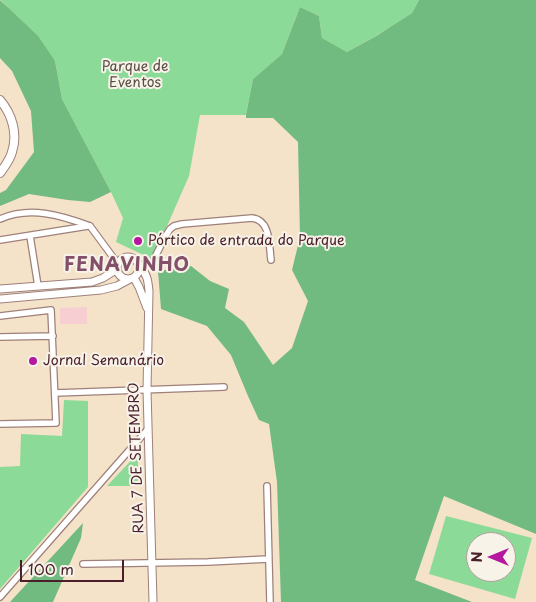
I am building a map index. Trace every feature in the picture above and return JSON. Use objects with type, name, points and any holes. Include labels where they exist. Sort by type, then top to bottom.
[{"type":"main road","points":[[0,100],[13,122],[14,136],[13,151],[0,173]]},
{"type":"street","points":[[0,219],[14,214],[37,212],[59,215],[90,226],[117,267],[120,276],[132,279]]},
{"type":"street","points":[[140,266],[152,263],[165,237],[174,226],[252,218],[257,218],[264,224],[267,231],[271,260]]},
{"type":"street","points":[[0,240],[90,226]]},
{"type":"street","points":[[30,236],[38,286]]},
{"type":"street","points":[[0,289],[92,282],[103,278],[117,267],[122,258],[130,256],[137,260],[140,266],[138,273],[132,279],[117,286],[101,290],[0,298]]},
{"type":"street","name":"RUA 7 DE SETEMBRO","points":[[140,266],[148,278],[147,390],[153,602]]},
{"type":"street","name":"RUA 7 DE SETEMBRO","points":[[132,279],[139,287],[148,313]]},
{"type":"street","points":[[58,285],[58,294]]},
{"type":"street","points":[[0,316],[52,310],[56,423],[0,424]]},
{"type":"street","points":[[0,337],[53,336]]},
{"type":"street","points":[[55,393],[224,387]]},
{"type":"street","points":[[0,597],[148,429]]},
{"type":"street","points":[[267,486],[270,602]]},
{"type":"street","points":[[83,564],[268,559]]},
{"type":"shaded area","points":[[87,307],[87,324],[60,324],[60,308]]},
{"type":"green space","points":[[0,0],[38,36],[55,61],[62,99],[111,192],[90,202],[29,194],[0,206],[0,193],[6,190],[34,152],[31,111],[12,71],[0,58]]},
{"type":"green space","name":"Parque de Eventos","points":[[1,0],[419,0],[412,13],[347,52],[322,38],[319,16],[300,7],[282,54],[253,79],[246,115],[200,115],[189,176],[152,259],[116,242],[123,218],[62,99],[55,61]]},
{"type":"green space","points":[[419,0],[536,0],[536,534],[444,496],[415,580],[472,602],[281,602],[277,482],[269,424],[259,420],[231,355],[207,326],[161,309],[158,271],[191,266],[210,281],[229,289],[225,308],[244,322],[273,365],[292,348],[308,301],[292,270],[300,237],[298,142],[273,118],[246,118],[253,79],[282,54],[300,7],[319,16],[322,38],[347,52],[412,13]]},
{"type":"green space","points":[[64,400],[88,401],[88,487],[0,589],[0,467],[20,466],[21,434],[62,436]]},
{"type":"green space","points":[[138,453],[138,486],[107,486]]},
{"type":"green space","points":[[446,516],[509,532],[466,532],[466,582],[516,582],[516,534],[532,538],[515,599],[429,574]]},
{"type":"green space","points":[[83,523],[81,538],[53,602],[10,602]]},
{"type":"place","name":"Pórtico de entrada do Parque","points":[[138,241]]},
{"type":"place","name":"Jornal Semanário","points":[[33,361]]},
{"type":"district","name":"FENAVINHO","points":[[127,266]]}]
